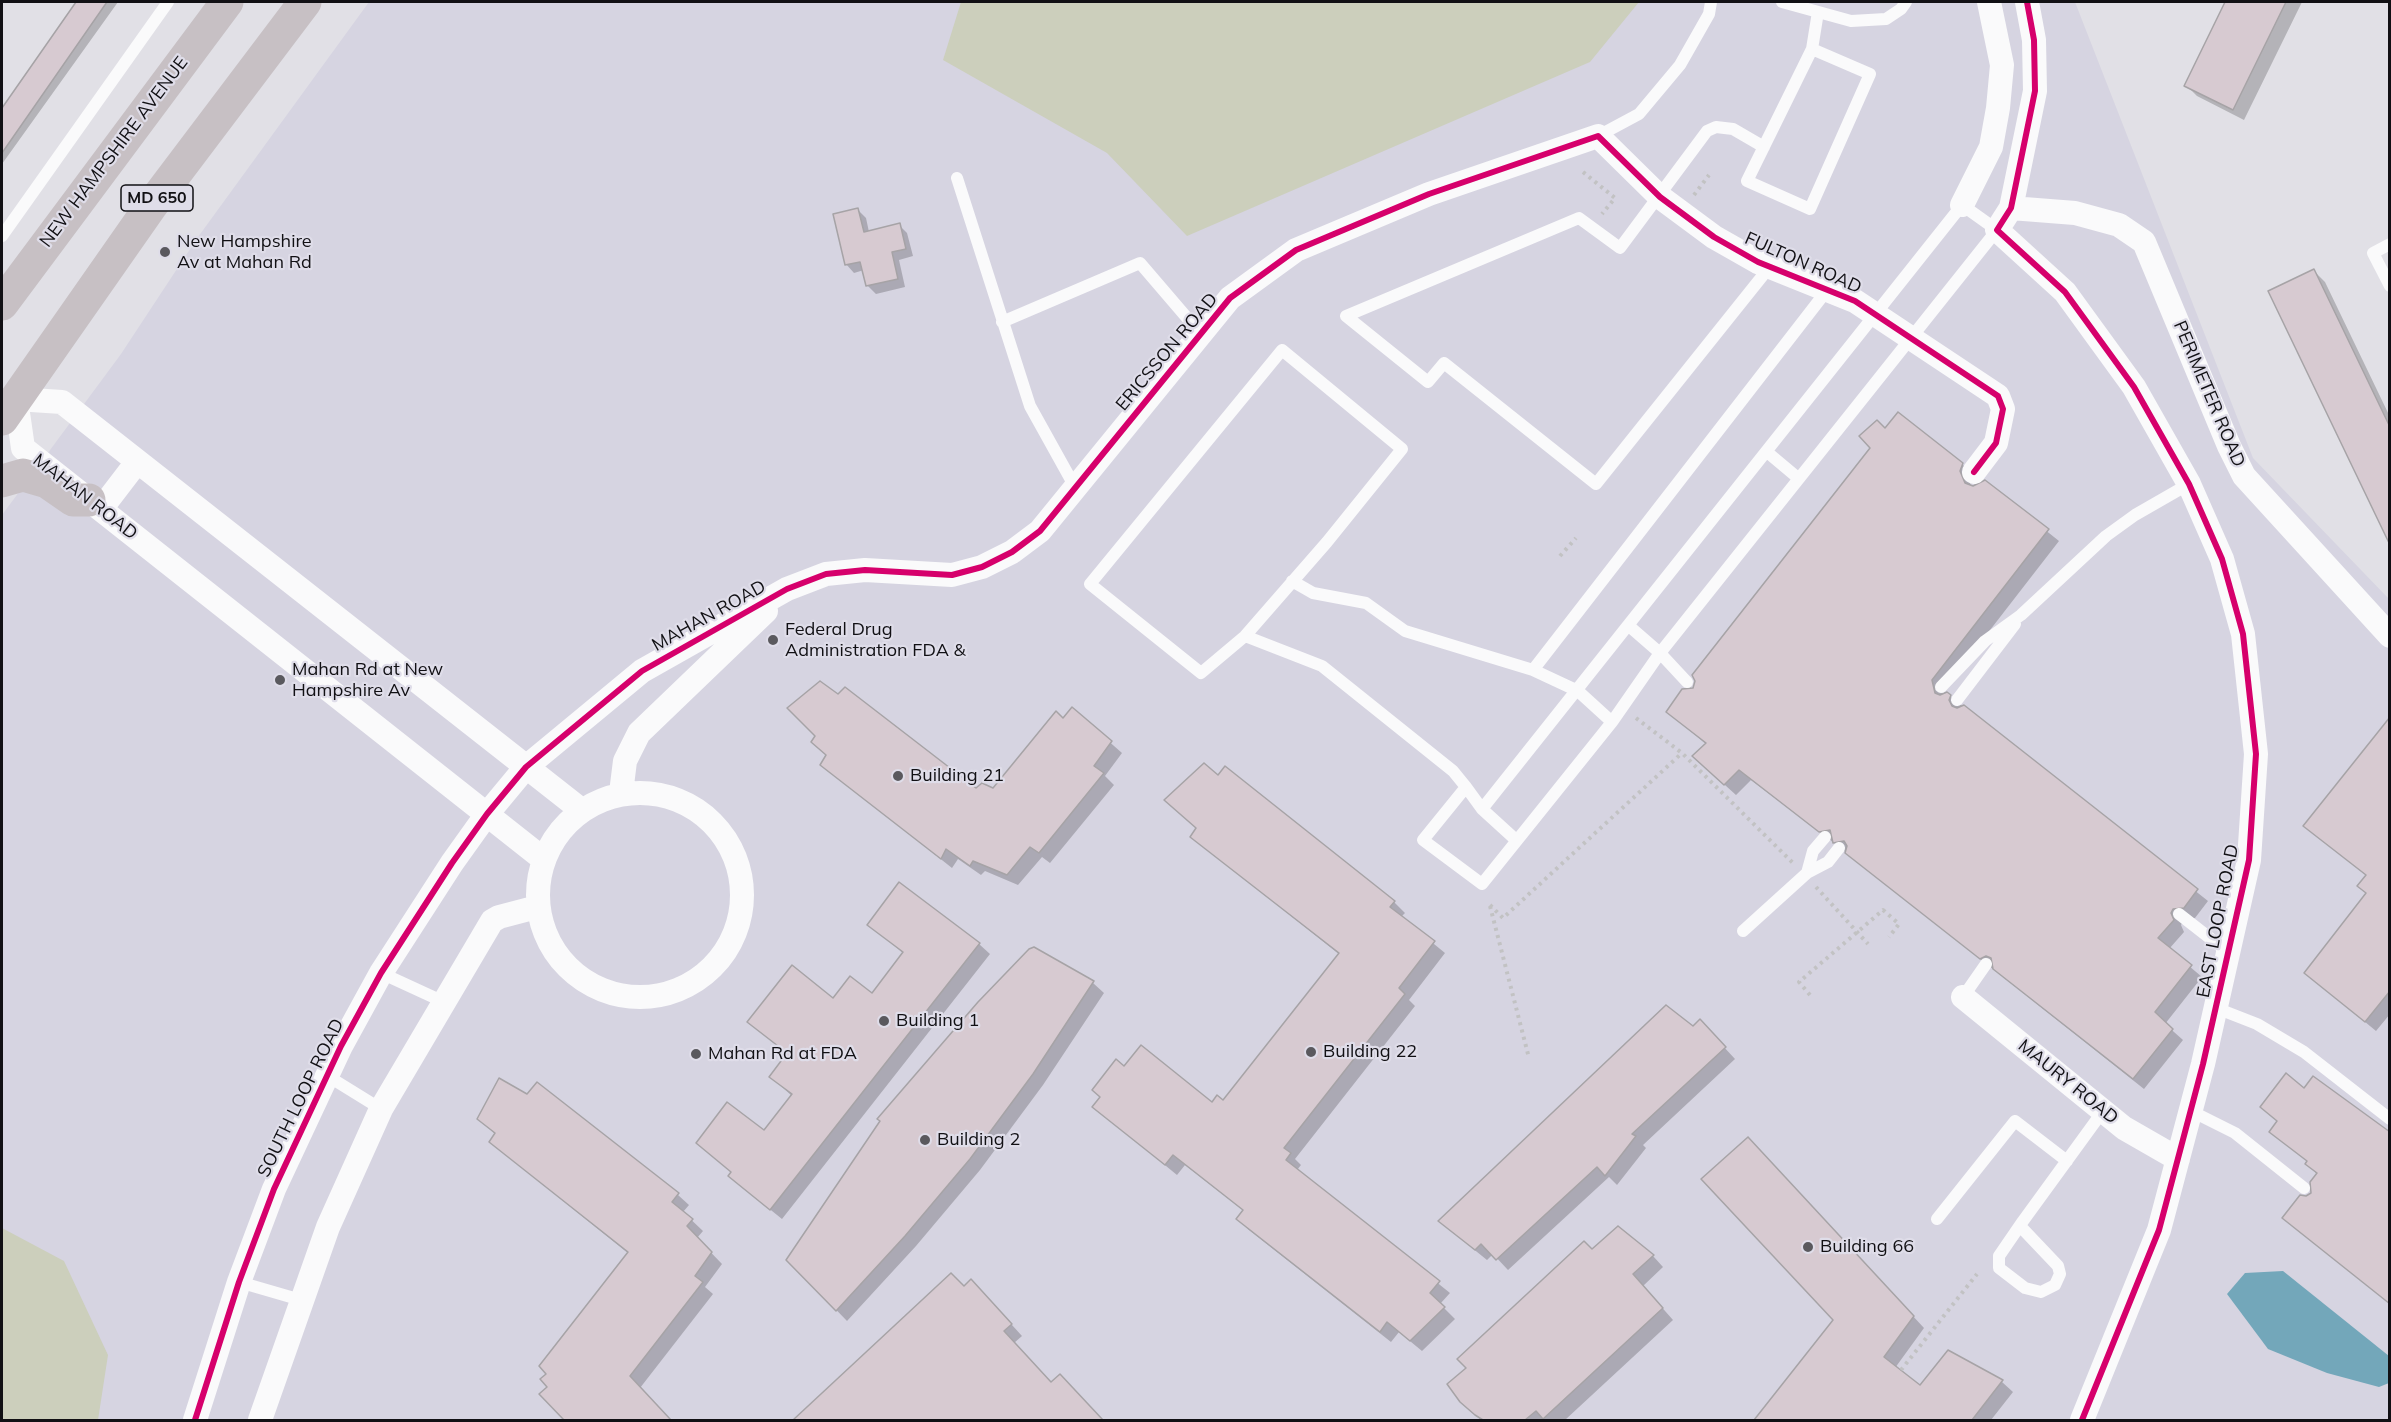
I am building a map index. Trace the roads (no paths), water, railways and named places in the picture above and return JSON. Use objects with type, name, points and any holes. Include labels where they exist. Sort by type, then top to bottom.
[{"type":"main road","name":"NEW HAMPSHIRE AVENUE","points":[[2,304],[227,2]]},
{"type":"main road","name":"MD 650","points":[[9,409],[151,206],[305,2]]},
{"type":"main road","points":[[2,481],[23,475],[47,482],[73,500],[95,505]]},
{"type":"street","points":[[1962,205],[1991,147],[1998,108],[2002,65],[1989,2]]},
{"type":"street","points":[[1997,230],[2011,208],[2029,130],[2034,91],[2034,40],[2027,2]]},
{"type":"street","name":"FULTON ROAD","points":[[1598,136],[1660,197],[1714,237],[1758,262],[1855,301],[1998,396],[2003,409],[1996,443],[1974,472]]},
{"type":"street","name":"ERICSSON ROAD","points":[[998,560],[1040,531],[1230,298],[1296,250],[1429,194],[1598,136]]},
{"type":"street","name":"PERIMETER ROAD","points":[[2011,208],[2075,213],[2119,225],[2144,242],[2229,446],[2244,476],[2390,636]]},
{"type":"street","name":"EAST LOOP ROAD","points":[[1997,230],[2065,292],[2134,387],[2189,484],[2222,559],[2242,634],[2256,754],[2248,860],[2229,953],[2191,1111],[2159,1230],[2082,1420]]},
{"type":"street","points":[[9,409],[62,402],[580,809]]},
{"type":"street","name":"MAHAN ROAD","points":[[9,409],[23,448],[542,858]]},
{"type":"street","points":[[95,505],[137,462]]},
{"type":"street","name":"MAHAN ROAD","points":[[487,814],[526,767],[642,671],[787,589],[826,574],[865,570],[952,575],[998,560]]},
{"type":"street","name":"MAHAN ROAD","points":[[621,794],[625,761],[639,733],[787,589]]},
{"type":"street","points":[[634,792],[672,801],[703,818],[726,842],[740,873],[743,897],[740,928],[730,951],[712,972],[677,990],[644,996],[614,992],[594,986],[569,966],[548,938],[537,907],[537,879],[542,858],[552,840],[580,809],[593,802],[621,794],[634,792]]},
{"type":"street","name":"SOUTH LOOP ROAD","points":[[195,1420],[239,1282],[274,1189],[326,1075],[381,974],[487,814]]},
{"type":"street","points":[[260,1420],[328,1227],[381,1109],[492,921],[537,907]]},
{"type":"street","name":"MAURY ROAD","points":[[1963,997],[2124,1128],[2178,1159]]},
{"type":"lane","points":[[2,236],[168,2]]},
{"type":"lane","points":[[1598,136],[1639,114],[1680,65],[1709,14],[1711,2]]},
{"type":"lane","points":[[1782,2],[1851,21],[1886,19],[1901,9],[1906,2]]},
{"type":"lane","points":[[1812,49],[1870,74],[1809,209],[1747,181],[1812,49],[1818,12]]},
{"type":"lane","points":[[1758,262],[1764,274],[1596,484],[1443,363],[1428,382],[1346,316],[1579,218],[1620,248],[1707,131],[1716,127],[1733,129],[1764,147]]},
{"type":"lane","points":[[957,178],[1030,406],[1075,487]]},
{"type":"lane","points":[[1466,787],[1423,840],[1482,884],[1612,722],[1660,653],[1997,230],[1962,205],[1482,809]]},
{"type":"lane","points":[[2390,244],[2373,253],[2390,286]]},
{"type":"lane","points":[[1002,322],[1140,263],[1200,333]]},
{"type":"lane","points":[[1533,670],[1828,289]]},
{"type":"lane","points":[[1282,350],[1402,449],[1292,581],[1245,636],[1201,673],[1090,584],[1282,350]]},
{"type":"lane","points":[[1767,452],[1798,478]]},
{"type":"lane","points":[[1941,687],[1985,641],[2021,615],[2106,536],[2135,515],[2189,484]]},
{"type":"lane","points":[[1292,581],[1313,593],[1366,603],[1405,631],[1533,670],[1578,691],[1612,722]]},
{"type":"lane","points":[[1957,700],[1996,652],[2021,615]]},
{"type":"lane","points":[[1629,626],[1660,653],[1687,682]]},
{"type":"lane","points":[[1245,636],[1322,666],[1453,771],[1482,809],[1516,840]]},
{"type":"lane","points":[[1807,873],[1813,851],[1825,837]]},
{"type":"lane","points":[[1743,931],[1807,873],[1828,862],[1839,848]]},
{"type":"lane","points":[[2179,914],[2229,953]]},
{"type":"lane","points":[[1963,997],[1986,964]]},
{"type":"lane","points":[[381,974],[444,1002]]},
{"type":"lane","points":[[2216,1008],[2257,1024],[2304,1052],[2390,1119]]},
{"type":"lane","points":[[326,1075],[381,1109]]},
{"type":"lane","points":[[2020,1226],[2058,1266],[2060,1274],[2055,1285],[2041,1292],[2025,1288],[1999,1268],[1998,1256],[2103,1111]]},
{"type":"lane","points":[[2191,1111],[2235,1133],[2304,1188]]},
{"type":"lane","points":[[1937,1219],[2016,1121],[2067,1161]]},
{"type":"lane","points":[[239,1282],[302,1300]]},
{"type":"water","points":[[2283,1271],[2389,1356],[2389,1383],[2379,1387],[2327,1373],[2268,1349],[2227,1294],[2245,1273]]},
{"type":"place","name":"New Hampshire Av at Mahan Rd","points":[[165,252]]},
{"type":"place","name":"Federal Drug Administration FDA &","points":[[773,640]]},
{"type":"place","name":"Mahan Rd at New Hampshire Av","points":[[280,680]]},
{"type":"place","name":"Building 21","points":[[898,776]]},
{"type":"place","name":"Building 1","points":[[884,1021]]},
{"type":"place","name":"Building 22","points":[[1311,1052]]},
{"type":"place","name":"Mahan Rd at FDA","points":[[696,1054]]},
{"type":"place","name":"Building 2","points":[[925,1140]]},
{"type":"place","name":"Building 66","points":[[1808,1247]]}]
